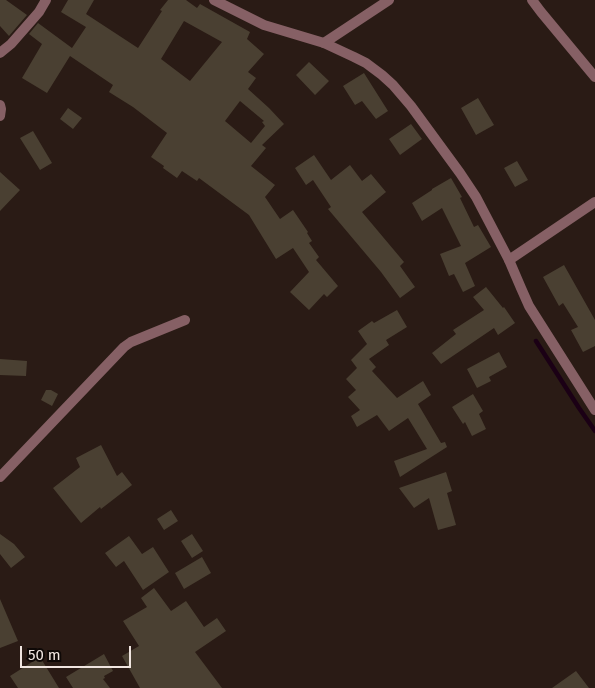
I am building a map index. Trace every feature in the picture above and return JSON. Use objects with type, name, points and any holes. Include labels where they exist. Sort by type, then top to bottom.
[{"type":"street","points":[[0,53],[11,44],[39,12],[46,0]]},
{"type":"street","points":[[214,0],[264,25],[324,42],[366,63],[393,85],[411,106],[476,198],[509,260],[530,306],[594,407]]},
{"type":"street","points":[[324,42],[389,0]]},
{"type":"street","points":[[532,0],[595,77]]},
{"type":"street","points":[[0,105],[0,116]]},
{"type":"street","points":[[509,260],[595,202]]},
{"type":"street","points":[[0,476],[124,347],[131,342],[185,320]]},
{"type":"building","points":[[0,0],[6,0],[27,15],[9,36],[0,26]]},
{"type":"building","points":[[68,0],[94,0],[86,14],[138,48],[168,0],[186,0],[197,8],[200,4],[250,32],[247,39],[264,54],[248,72],[256,78],[248,89],[284,124],[262,145],[266,148],[251,166],[275,185],[265,197],[280,219],[293,210],[308,232],[312,241],[309,243],[319,257],[316,260],[338,286],[327,297],[324,294],[309,310],[290,292],[309,272],[293,248],[276,259],[249,215],[199,178],[197,181],[182,171],[177,178],[151,157],[167,133],[133,107],[109,92],[113,85],[70,56],[47,93],[22,78],[42,44],[29,34],[38,23],[72,48],[86,27],[61,12]],"holes":[[[184,21],[222,42],[190,81],[161,59]],[[240,101],[264,121],[262,122],[265,126],[251,143],[225,121]]]},
{"type":"building","points":[[309,62],[329,81],[315,95],[296,75]]},
{"type":"building","points":[[364,73],[388,111],[376,119],[362,101],[355,105],[343,86]]},
{"type":"building","points":[[478,98],[494,125],[476,135],[461,108]]},
{"type":"building","points":[[68,108],[82,118],[73,129],[60,119]]},
{"type":"building","points":[[411,124],[422,139],[400,155],[389,139]]},
{"type":"building","points":[[33,131],[52,163],[40,170],[20,138]]},
{"type":"building","points":[[314,155],[331,180],[350,165],[362,181],[371,174],[386,192],[362,212],[404,262],[400,266],[415,287],[400,298],[381,272],[328,209],[331,207],[313,180],[306,185],[295,168]]},
{"type":"building","points":[[517,161],[528,180],[515,187],[504,168]]},
{"type":"building","points":[[0,172],[20,190],[0,211]]},
{"type":"building","points":[[451,178],[462,197],[460,198],[474,227],[478,225],[491,247],[465,263],[475,286],[463,292],[454,274],[449,276],[440,254],[461,246],[442,208],[422,221],[412,203]]},
{"type":"building","points":[[564,265],[595,320],[595,346],[583,352],[571,330],[578,327],[563,303],[559,306],[543,277]]},
{"type":"building","points":[[486,287],[515,323],[498,335],[494,328],[441,364],[432,353],[456,334],[453,330],[484,310],[473,297]]},
{"type":"building","points":[[397,310],[407,327],[386,340],[389,345],[369,359],[376,367],[372,371],[397,398],[423,381],[431,395],[418,404],[441,443],[445,442],[447,447],[400,477],[394,461],[427,449],[408,418],[389,431],[377,415],[357,427],[351,416],[360,410],[348,397],[356,390],[346,379],[357,368],[351,360],[367,344],[358,331],[372,321],[374,323]]},
{"type":"building","points":[[499,352],[507,367],[489,377],[491,381],[477,388],[467,369]]},
{"type":"building","points":[[0,359],[27,361],[26,376],[0,375]]},
{"type":"building","points":[[46,390],[51,390],[58,394],[52,406],[41,400]]},
{"type":"building","points":[[473,394],[483,411],[479,414],[486,429],[472,436],[465,422],[463,424],[452,407]]},
{"type":"building","points":[[101,445],[117,476],[122,472],[132,485],[81,523],[53,488],[80,467],[76,458]]},
{"type":"building","points":[[446,472],[452,491],[447,493],[456,525],[438,530],[429,498],[414,508],[399,488]]},
{"type":"building","points":[[171,510],[178,521],[164,530],[157,519]]},
{"type":"building","points":[[0,534],[14,544],[25,557],[11,568],[0,554]]},
{"type":"building","points":[[192,534],[203,551],[192,558],[181,541]]},
{"type":"building","points":[[129,536],[142,554],[153,547],[169,572],[143,590],[124,561],[116,567],[105,553]]},
{"type":"building","points":[[202,557],[211,573],[184,589],[175,573]]},
{"type":"building","points":[[154,588],[171,611],[186,601],[204,627],[217,618],[226,631],[195,652],[222,688],[140,688],[122,656],[139,646],[123,621],[147,607],[141,598]]},
{"type":"building","points":[[0,599],[18,641],[0,648]]},
{"type":"building","points":[[104,654],[113,671],[104,676],[105,678],[103,679],[110,688],[73,688],[66,677]]},
{"type":"building","points":[[40,657],[59,688],[18,688],[10,676]]},
{"type":"building","points":[[576,671],[589,688],[552,688]]},
{"type":"waterway","points":[[536,341],[595,431]]}]
